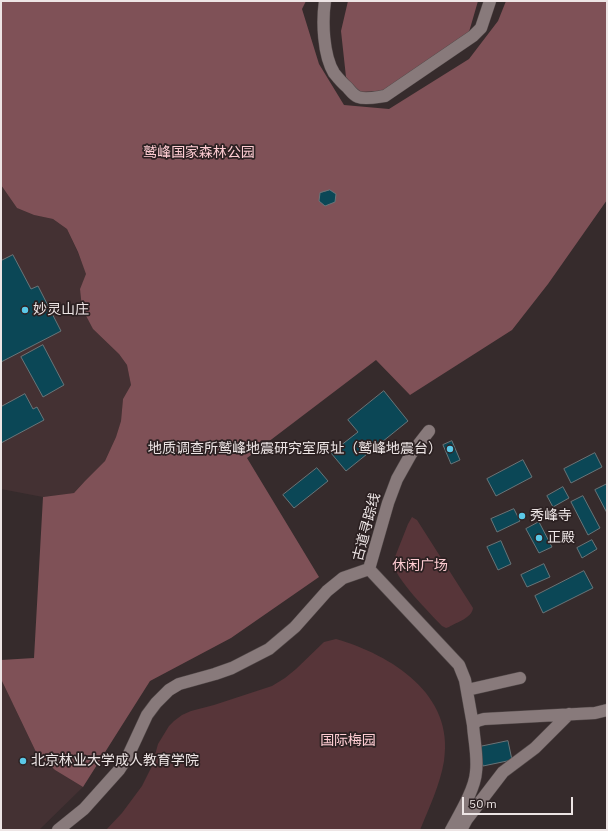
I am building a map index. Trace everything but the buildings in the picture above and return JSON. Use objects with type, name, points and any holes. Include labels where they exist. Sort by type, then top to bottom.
[{"type":"lane","points":[[325,1],[324,34],[327,54],[334,72],[341,82],[359,98],[385,96],[473,36],[481,28],[490,1]]},
{"type":"lane","name":"古道寻踪线","points":[[429,431],[422,442],[410,454],[398,478],[388,503],[369,569],[459,665],[463,675],[473,725],[476,773],[474,783],[451,830]]},
{"type":"lane","points":[[58,830],[84,809],[119,770],[128,756],[147,715],[169,690],[179,684],[232,668],[269,649],[295,627],[327,591],[343,578],[369,569]]},
{"type":"lane","points":[[467,690],[520,678]]},
{"type":"lane","points":[[473,725],[484,719],[595,713],[607,710]]},
{"type":"lane","points":[[461,830],[467,819],[503,772],[535,748],[569,714]]},
{"type":"shaded area","points":[[1,185],[17,208],[34,215],[53,219],[67,229],[87,274],[80,289],[93,329],[119,354],[127,365],[131,385],[123,399],[121,421],[116,437],[105,461],[74,493],[43,497],[1,489]]},
{"type":"shaded area","name":"北京林业大学成人教育学院","points":[[1,679],[36,752],[55,770],[83,787],[39,830],[1,830]]},
{"type":"green space","name":"鹫峰国家森林公园","points":[[1,1],[306,1],[302,9],[319,64],[344,105],[389,109],[469,59],[498,21],[506,1],[607,1],[607,200],[548,284],[512,330],[410,395],[376,360],[247,458],[319,577],[231,638],[150,681],[83,787],[55,770],[36,752],[1,679],[1,660],[34,658],[43,497],[74,493],[105,461],[116,437],[121,421],[123,399],[131,385],[127,365],[119,354],[93,329],[82,308],[80,289],[86,274],[67,229],[53,219],[34,215],[17,208],[1,185]]},
{"type":"green space","points":[[348,1],[478,1],[469,32],[402,81],[381,91],[361,92],[353,86],[346,77],[341,31]]},
{"type":"green space","name":"休闲广场","points":[[412,517],[417,520],[473,608],[467,617],[446,628],[442,626],[413,595],[399,577],[395,569],[393,562]]},
{"type":"green space","name":"国际梅园","points":[[336,639],[378,655],[397,667],[415,681],[429,697],[440,716],[445,737],[444,761],[437,788],[420,830],[106,830],[122,813],[142,786],[152,766],[158,744],[169,726],[174,721],[191,711],[272,686],[296,669],[324,642]]},
{"type":"place","name":"妙灵山庄","points":[[25,310]]},
{"type":"place","name":"地质调查所鹫峰地震研究室原址（鹫峰地震台）","points":[[450,449]]},
{"type":"place","name":"秀峰寺","points":[[522,516]]},
{"type":"place","name":"正殿","points":[[539,538]]},
{"type":"place","name":"北京林业大学成人教育学院","points":[[23,761]]}]
